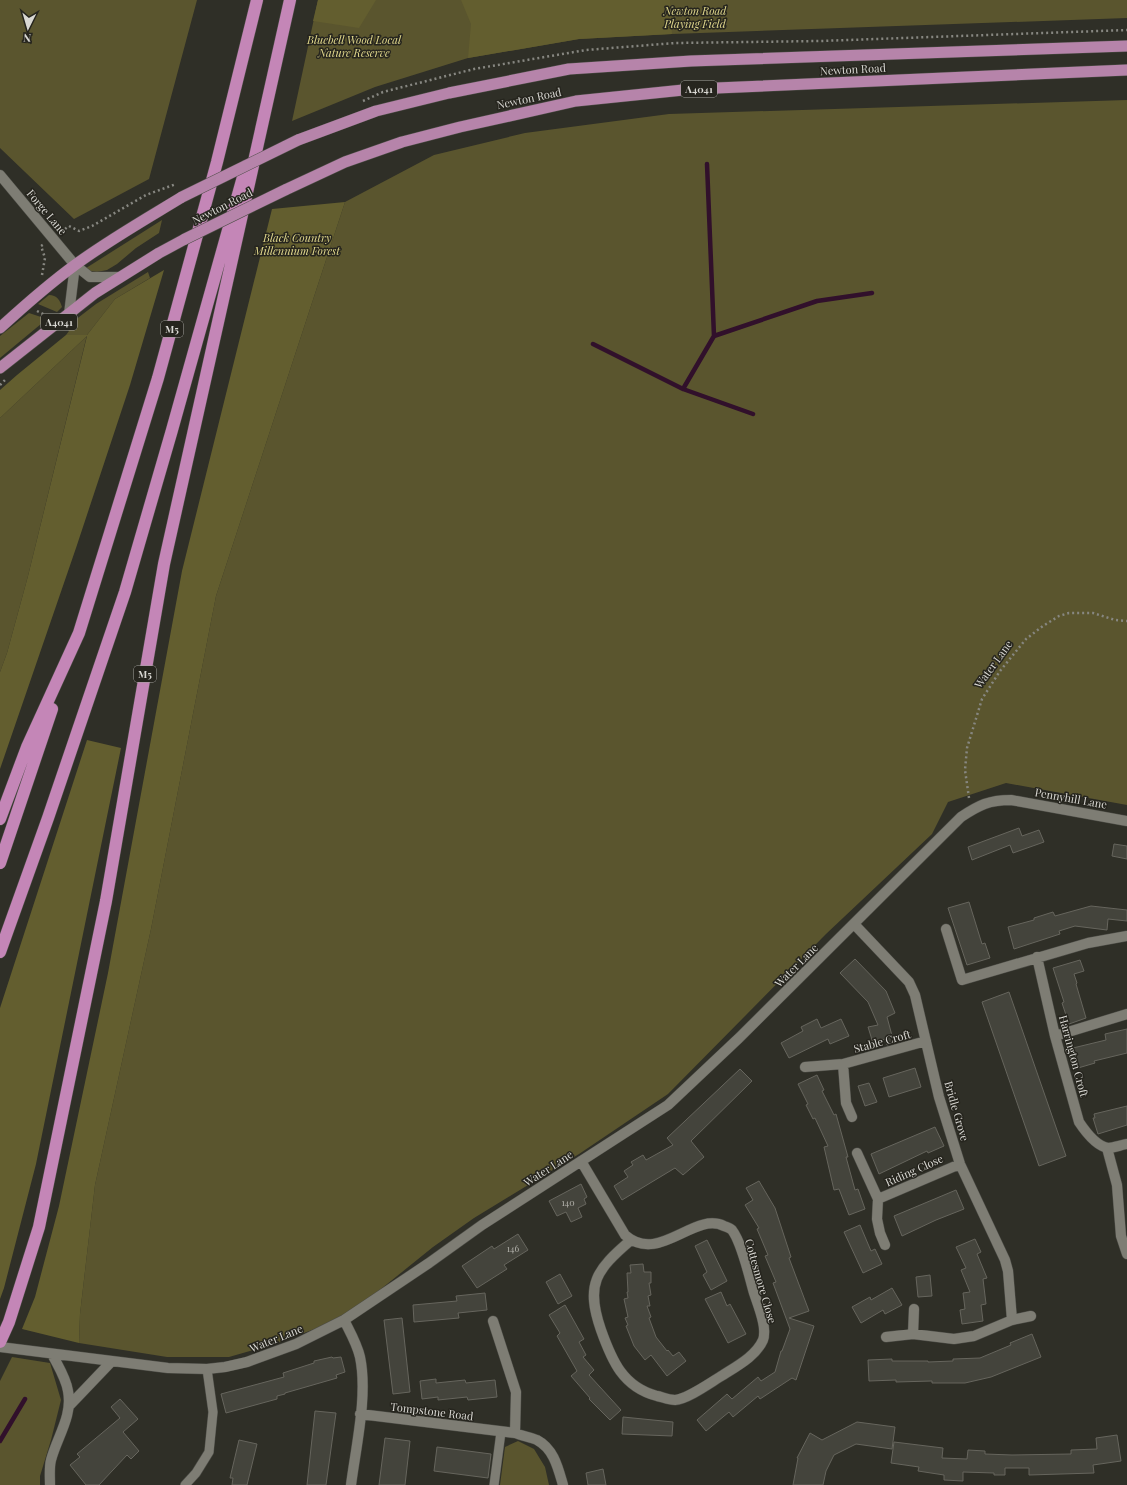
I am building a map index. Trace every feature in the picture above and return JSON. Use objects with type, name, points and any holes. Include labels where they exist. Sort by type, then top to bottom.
[{"type":"highway","name":"M5","points":[[0,819],[27,748],[82,626],[158,378],[217,162],[257,0]]},
{"type":"highway","name":"M5","points":[[0,1342],[9,1322],[39,1227],[106,901],[164,564],[290,0]]},
{"type":"highway","name":"M5","points":[[0,952],[48,818],[125,592],[172,430],[284,26]]},
{"type":"highway","name":"Newton Road","points":[[0,328],[75,265],[182,197],[298,140],[376,111],[449,93],[569,69],[691,60],[1127,46]]},
{"type":"highway","name":"Newton Road","points":[[0,368],[95,293],[159,253],[219,221],[345,162],[402,142],[460,127],[576,101],[693,89],[1127,70]]},
{"type":"highway","name":"M5","points":[[0,863],[71,653]]},
{"type":"street","name":"Forge Lane","points":[[0,175],[75,265],[90,277],[119,277]]},
{"type":"street","points":[[69,314],[75,265]]},
{"type":"street","name":"Water Lane","points":[[0,1347],[111,1362],[168,1368],[207,1369],[247,1362],[296,1344],[344,1320],[429,1263],[482,1225],[668,1105],[739,1038],[961,817],[987,802],[1011,800]]},
{"type":"street","name":"Pennyhill Lane","points":[[1011,800],[1127,821]]},
{"type":"street","name":"Bridle Grove","points":[[854,924],[909,982],[915,995],[939,1097],[960,1164],[1005,1260],[1008,1271],[1012,1320]]},
{"type":"street","points":[[946,929],[962,980],[1088,943],[1127,936]]},
{"type":"street","name":"Harrington Croft","points":[[1037,957],[1055,1036],[1079,1122],[1086,1133],[1096,1142],[1107,1148]]},
{"type":"street","points":[[1055,1036],[1127,1014]]},
{"type":"street","name":"Stable Croft","points":[[805,1067],[843,1064],[926,1041]]},
{"type":"street","name":"Stable Croft","points":[[843,1064],[846,1103],[852,1117]]},
{"type":"street","points":[[1127,1144],[1107,1148],[1117,1185],[1121,1236],[1127,1254]]},
{"type":"street","name":"Riding Close","points":[[857,1153],[878,1199],[878,1226],[885,1245]]},
{"type":"street","points":[[581,1161],[625,1235],[631,1240]]},
{"type":"street","name":"Riding Close","points":[[878,1199],[960,1164]]},
{"type":"street","name":"Cottesmore Close","points":[[718,1223],[731,1229],[739,1243],[763,1322],[764,1338],[756,1352],[733,1369],[692,1394],[675,1400],[645,1393],[628,1381],[618,1369],[609,1353],[596,1317],[593,1303],[596,1279],[602,1269],[608,1261],[631,1240],[639,1243],[656,1243],[704,1224],[718,1223]]},
{"type":"street","points":[[913,1334],[914,1309]]},
{"type":"street","points":[[886,1338],[913,1334],[954,1339],[974,1336],[1012,1320],[1031,1316]]},
{"type":"street","points":[[344,1320],[360,1356],[363,1378],[351,1485]]},
{"type":"street","points":[[493,1322],[516,1392],[515,1433]]},
{"type":"street","points":[[50,1485],[51,1461],[65,1427],[69,1406],[69,1393],[66,1382],[52,1354]]},
{"type":"street","points":[[69,1406],[111,1362]]},
{"type":"street","name":"Tompstone Road","points":[[360,1414],[515,1433],[536,1440],[547,1447],[558,1464],[562,1485]]},
{"type":"lane","points":[[185,1485],[196,1473],[209,1452],[213,1412],[207,1369]]},
{"type":"lane","points":[[494,1485],[500,1432]]},
{"type":"path","points":[[41,276],[45,258],[41,246],[69,226],[78,231],[92,226],[146,195],[176,184]]},
{"type":"path","name":"Water Lane","points":[[970,811],[965,770],[967,748],[982,699],[1000,671],[1026,639],[1043,626],[1069,612],[1093,613],[1115,620],[1127,621]]},
{"type":"green space","points":[[0,0],[197,0],[149,179],[74,219],[0,148]]},
{"type":"green space","name":"Bluebell Wood Local Nature Reserve","points":[[318,0],[1127,0],[1127,18],[672,34],[579,39],[468,58],[375,87],[292,121]]},
{"type":"green space","points":[[318,0],[376,0],[359,28],[313,21]]},
{"type":"green space","points":[[461,0],[670,0],[672,34],[579,39],[468,58],[471,24]]},
{"type":"green space","points":[[1127,100],[1127,805],[1006,783],[948,802],[932,834],[826,934],[668,1094],[579,1154],[474,1218],[433,1247],[376,1293],[323,1326],[274,1344],[229,1357],[167,1357],[79,1343],[80,1314],[95,1185],[151,929],[216,596],[345,202],[434,155],[525,133],[669,114]]},
{"type":"green space","name":"Black Country Millennium Forest","points":[[345,202],[216,596],[151,929],[95,1185],[80,1314],[79,1343],[22,1329],[35,1297],[59,1206],[108,973],[182,571],[272,209]]},
{"type":"green space","points":[[162,220],[159,233],[136,248],[117,264],[107,270],[97,272],[83,270]]},
{"type":"green space","points":[[164,270],[130,385],[0,769],[0,672],[7,653],[28,576],[87,336],[0,418],[0,390],[66,335],[87,335],[115,299]]},
{"type":"green space","points":[[148,272],[150,278],[115,299],[87,336],[66,335],[69,331],[66,327],[96,304]]},
{"type":"green space","points":[[49,295],[58,298],[60,302],[62,307],[57,312],[38,304]]},
{"type":"green space","points":[[29,313],[47,319],[0,358],[0,336]]},
{"type":"green space","points":[[87,336],[28,576],[7,653],[0,672],[0,418]]},
{"type":"green space","points":[[87,740],[121,748],[36,1164],[0,1299],[0,1008]]},
{"type":"green space","points":[[12,1357],[50,1363],[61,1400],[40,1476],[40,1485],[0,1485],[0,1381]]},
{"type":"green space","points":[[518,1441],[534,1449],[545,1467],[549,1485],[500,1485],[505,1447]]},
{"type":"building","points":[[1019,828],[1022,836],[1039,830],[1044,842],[1013,853],[1010,845],[972,860],[968,847]]},
{"type":"building","points":[[1114,844],[1127,846],[1127,859],[1112,856]]},
{"type":"building","points":[[969,902],[982,944],[985,943],[990,958],[967,965],[948,908]]},
{"type":"building","points":[[1091,906],[1127,910],[1127,921],[1108,919],[1107,930],[1075,926],[1059,931],[1060,934],[1014,949],[1008,927],[1034,920],[1034,918],[1053,912],[1055,916]]},
{"type":"building","points":[[855,959],[886,991],[895,1013],[887,1017],[894,1043],[887,1045],[885,1039],[873,1043],[868,1027],[878,1025],[868,1002],[840,973]]},
{"type":"building","points":[[1080,960],[1084,971],[1074,974],[1086,1018],[1069,1024],[1062,1003],[1064,1002],[1053,968]]},
{"type":"building","points":[[1009,992],[1066,1156],[1039,1166],[982,1002]]},
{"type":"building","points":[[817,1019],[821,1028],[841,1019],[849,1036],[830,1044],[828,1039],[789,1058],[781,1043],[803,1031],[801,1027]]},
{"type":"building","points":[[1127,1029],[1127,1053],[1094,1061],[1095,1063],[1078,1068],[1073,1048],[1106,1040],[1105,1034]]},
{"type":"building","points":[[915,1068],[921,1087],[889,1097],[883,1078]]},
{"type":"building","points":[[740,1069],[752,1081],[691,1141],[704,1157],[683,1175],[675,1168],[622,1200],[614,1186],[628,1177],[624,1171],[633,1165],[631,1162],[643,1155],[646,1160],[673,1145],[667,1138]]},
{"type":"building","points":[[817,1075],[824,1090],[822,1091],[834,1115],[836,1114],[848,1157],[846,1157],[855,1190],[858,1189],[865,1209],[849,1215],[839,1189],[834,1190],[824,1147],[828,1146],[815,1118],[813,1119],[806,1105],[808,1104],[798,1084]]},
{"type":"building","points":[[869,1083],[877,1102],[865,1106],[858,1086]]},
{"type":"building","points":[[1127,1106],[1127,1125],[1098,1134],[1093,1118],[1095,1118],[1094,1114]]},
{"type":"building","points":[[935,1127],[944,1146],[928,1153],[927,1151],[879,1174],[871,1154]]},
{"type":"building","points":[[759,1181],[775,1208],[791,1257],[789,1258],[809,1311],[789,1318],[814,1326],[796,1380],[792,1378],[760,1399],[758,1396],[733,1417],[729,1412],[706,1431],[697,1420],[727,1394],[732,1399],[758,1377],[761,1381],[775,1372],[781,1351],[790,1329],[773,1283],[776,1282],[765,1256],[768,1255],[757,1229],[759,1228],[745,1205],[753,1200],[746,1188]]},
{"type":"building","points":[[581,1184],[587,1197],[584,1199],[586,1204],[578,1208],[582,1217],[571,1222],[566,1212],[557,1216],[549,1201]]},
{"type":"building","points":[[956,1190],[964,1209],[902,1236],[894,1216]]},
{"type":"building","points":[[860,1225],[871,1251],[875,1249],[882,1264],[863,1273],[844,1232]]},
{"type":"building","points":[[518,1234],[528,1250],[504,1265],[507,1269],[477,1288],[462,1266],[492,1246],[494,1249]]},
{"type":"building","points":[[975,1239],[981,1252],[977,1254],[987,1278],[983,1279],[986,1304],[981,1305],[983,1321],[962,1324],[960,1310],[965,1309],[963,1293],[970,1292],[961,1270],[966,1268],[956,1247]]},
{"type":"building","points":[[707,1240],[727,1281],[711,1290],[703,1275],[707,1272],[695,1246]]},
{"type":"building","points":[[643,1264],[644,1272],[651,1272],[651,1283],[649,1283],[651,1295],[648,1296],[650,1306],[647,1306],[651,1317],[649,1318],[656,1337],[673,1356],[679,1352],[686,1361],[667,1376],[651,1355],[645,1360],[634,1346],[626,1326],[628,1325],[625,1318],[628,1317],[624,1299],[628,1298],[627,1273],[631,1273],[630,1265]]},
{"type":"building","points":[[560,1274],[572,1296],[558,1304],[546,1282]]},
{"type":"building","points":[[930,1275],[932,1296],[918,1297],[916,1277]]},
{"type":"building","points":[[892,1288],[902,1305],[885,1314],[883,1310],[861,1323],[852,1307],[870,1297],[871,1300]]},
{"type":"building","points":[[721,1292],[727,1306],[730,1304],[746,1334],[728,1343],[705,1299]]},
{"type":"building","points":[[485,1293],[487,1310],[458,1313],[459,1318],[414,1322],[413,1305],[457,1301],[456,1296]]},
{"type":"building","points":[[565,1305],[584,1339],[579,1342],[586,1355],[583,1357],[594,1370],[589,1375],[621,1410],[610,1420],[589,1399],[590,1398],[571,1376],[577,1371],[557,1336],[560,1333],[549,1315]]},
{"type":"building","points":[[402,1318],[410,1392],[393,1394],[384,1320]]},
{"type":"building","points":[[1032,1334],[1041,1357],[991,1377],[965,1383],[932,1383],[932,1381],[896,1382],[896,1380],[869,1381],[868,1360],[892,1359],[892,1361],[928,1362],[980,1358]]},
{"type":"building","points":[[332,1357],[341,1357],[345,1372],[336,1375],[337,1378],[285,1393],[277,1396],[277,1399],[226,1413],[221,1394],[284,1377],[283,1373],[314,1363],[314,1361]]},
{"type":"building","points":[[436,1379],[436,1383],[465,1380],[466,1383],[495,1380],[497,1397],[468,1400],[467,1397],[438,1400],[438,1397],[422,1399],[420,1381]]},
{"type":"building","points":[[120,1399],[138,1419],[123,1432],[139,1451],[131,1459],[127,1455],[99,1485],[86,1485],[70,1465],[80,1457],[77,1454],[120,1418],[111,1407]]},
{"type":"building","points":[[315,1411],[336,1413],[326,1485],[307,1485]]},
{"type":"building","points":[[623,1417],[673,1422],[672,1436],[622,1434]]},
{"type":"building","points":[[857,1422],[895,1427],[892,1449],[856,1444],[834,1455],[826,1471],[823,1485],[793,1485],[797,1458],[810,1433],[822,1440]]},
{"type":"building","points":[[1117,1435],[1121,1461],[1093,1465],[1094,1473],[1029,1475],[1029,1468],[1005,1468],[1005,1475],[994,1475],[994,1473],[963,1472],[963,1481],[944,1480],[944,1475],[918,1471],[919,1467],[891,1463],[894,1442],[943,1448],[942,1458],[967,1459],[968,1450],[985,1451],[985,1454],[1071,1454],[1071,1450],[1097,1449],[1096,1438]]},
{"type":"building","points":[[385,1438],[410,1441],[405,1485],[379,1485]]},
{"type":"building","points":[[239,1440],[257,1444],[247,1485],[232,1485],[233,1478],[230,1478]]},
{"type":"building","points":[[437,1447],[491,1454],[488,1478],[434,1471]]},
{"type":"building","points":[[603,1469],[606,1485],[588,1485],[586,1473]]},
{"type":"waterway","points":[[683,389],[714,336],[707,164]]},
{"type":"waterway","points":[[714,336],[817,301],[872,293]]},
{"type":"waterway","points":[[593,344],[683,389],[753,414]]},
{"type":"waterway","points":[[0,1441],[25,1399]]},
{"type":"park label","name":"Newton Road Playing Field","points":[[695,16]]}]
